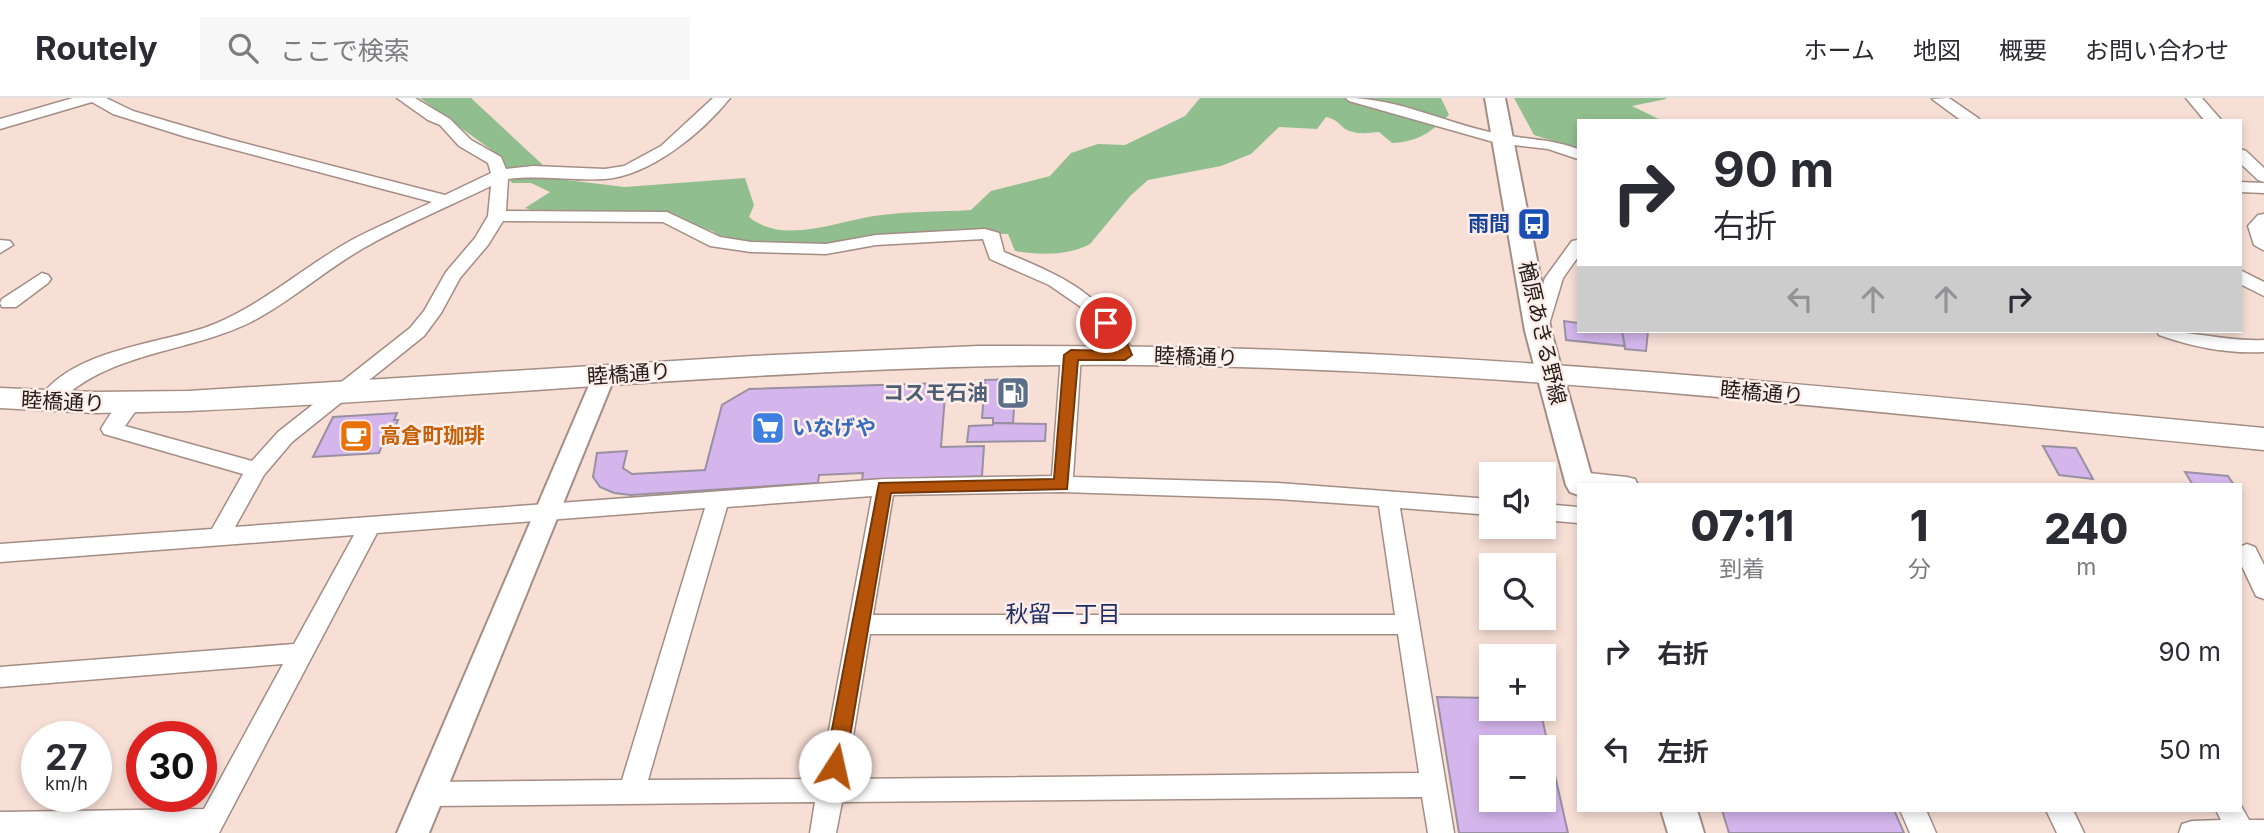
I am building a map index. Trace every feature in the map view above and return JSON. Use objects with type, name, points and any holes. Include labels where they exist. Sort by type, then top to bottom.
[{"type":"main road","name":"楢原あきる野線","points":[[1495,98],[1538,331],[1580,482]]},
{"type":"main road","name":"睦橋通り","points":[[0,398],[130,405],[859,360],[1125,355],[1323,361],[1549,376],[2264,439]]},
{"type":"main road","points":[[1680,812],[1686,833]]},
{"type":"street","points":[[0,124],[89,98]]},
{"type":"street","points":[[97,98],[103,104],[119,111],[184,131],[446,201]]},
{"type":"street","points":[[220,535],[256,470],[285,437],[417,332],[432,313],[452,276],[482,241],[497,216],[500,176],[495,160],[465,144],[445,122],[405,98]]},
{"type":"street","points":[[47,402],[64,384],[112,359],[210,332],[246,317],[356,245],[500,176],[533,171],[605,174],[629,170],[667,149],[722,98]]},
{"type":"street","points":[[1353,98],[1503,140],[1550,144],[1577,154]]},
{"type":"street","points":[[1938,98],[1953,98]]},
{"type":"street","points":[[1938,98],[1970,119]]},
{"type":"street","points":[[2194,98],[2212,119]]},
{"type":"street","points":[[2242,156],[2264,177]]},
{"type":"street","points":[[2242,187],[2264,188]]},
{"type":"street","points":[[497,216],[648,215],[667,218],[716,242],[779,248],[826,249],[876,240],[985,234],[993,237],[996,255],[1069,286],[1116,334],[1125,355]]},
{"type":"street","points":[[2242,241],[2263,245],[2257,226],[2264,219]]},
{"type":"street","points":[[1538,331],[1554,278],[1577,245]]},
{"type":"street","points":[[2242,277],[2264,290]]},
{"type":"street","points":[[11,295],[42,279]]},
{"type":"street","points":[[2171,333],[2225,345],[2264,346]]},
{"type":"street","points":[[2242,333],[2264,346]]},
{"type":"street","points":[[1062,484],[1071,355]]},
{"type":"street","points":[[413,833],[604,376]]},
{"type":"street","points":[[130,405],[111,429],[256,470]]},
{"type":"street","points":[[0,553],[884,487],[1062,484],[1278,491],[1479,506]]},
{"type":"street","points":[[823,833],[884,487]]},
{"type":"street","points":[[632,792],[719,498]]},
{"type":"street","points":[[1388,498],[1441,833]]},
{"type":"street","points":[[1556,513],[1577,514]]},
{"type":"street","points":[[0,824],[209,827],[371,524]]},
{"type":"street","points":[[2250,555],[2264,590]]},
{"type":"street","points":[[860,625],[1407,624]]},
{"type":"street","points":[[0,677],[303,653]]},
{"type":"street","points":[[429,794],[1434,785]]},
{"type":"street","points":[[1914,812],[1923,833]]},
{"type":"street","points":[[2060,812],[2071,833]]},
{"type":"street","points":[[2230,812],[2242,832]]},
{"type":"street","points":[[2192,833],[2264,832]]},
{"type":"green space","points":[[420,98],[471,98],[558,179],[625,187],[745,178],[754,205],[749,217],[778,230],[793,231],[886,214],[971,210],[991,191],[1050,176],[1071,153],[1098,144],[1125,145],[1185,116],[1200,98],[1441,98],[1449,115],[1424,135],[1409,141],[1392,143],[1379,132],[1353,132],[1326,117],[1317,129],[1279,127],[1251,154],[1221,166],[1148,180],[1130,196],[1090,244],[1063,253],[1043,254],[1015,251],[1008,234],[909,233],[831,244],[732,244],[712,231],[656,212],[545,214],[525,208],[550,192],[531,183],[512,183],[490,149]]},
{"type":"green space","points":[[1514,98],[1666,98],[1632,106],[1659,119],[1577,119],[1577,149],[1534,135]]},
{"type":"building","points":[[1564,321],[1577,323],[1577,333],[1622,333],[1625,346],[1566,340]]},
{"type":"building","points":[[1622,333],[1648,333],[1646,351],[1625,349]]},
{"type":"building","points":[[1016,379],[1013,423],[993,423],[993,418],[982,418],[985,380]]},
{"type":"building","points":[[946,383],[941,447],[984,446],[982,476],[862,480],[863,473],[819,475],[818,483],[631,495],[614,493],[600,487],[593,477],[597,453],[627,451],[623,468],[632,474],[705,470],[722,405],[749,389]]},
{"type":"building","points":[[397,413],[394,420],[398,420],[394,430],[400,429],[395,442],[383,443],[379,453],[313,457],[333,417]]},
{"type":"building","points":[[993,423],[1046,424],[1045,441],[967,442],[969,426]]},
{"type":"building","points":[[2043,446],[2076,448],[2093,479],[2059,475]]},
{"type":"building","points":[[2185,472],[2228,476],[2233,483],[2192,483]]},
{"type":"building","points":[[1437,697],[1479,698],[1479,721],[1543,721],[1546,735],[1479,735],[1479,812],[1556,812],[1556,780],[1568,833],[1459,833]]},
{"type":"building","points":[[1723,812],[1895,812],[1904,833],[1729,833]]},
{"type":"place","name":"雨間","points":[[1534,224]]},
{"type":"place","name":"コスモ石油","points":[[1013,393]]},
{"type":"place","name":"いなげや","points":[[768,428]]},
{"type":"place","name":"高倉町珈琲","points":[[356,436]]},
{"type":"district","name":"秋留一丁目","points":[[1063,614]]},
{"type":"route","points":[[835,766],[884,487],[1062,484],[1071,355],[1125,355],[1116,334],[1106,323]]}]
